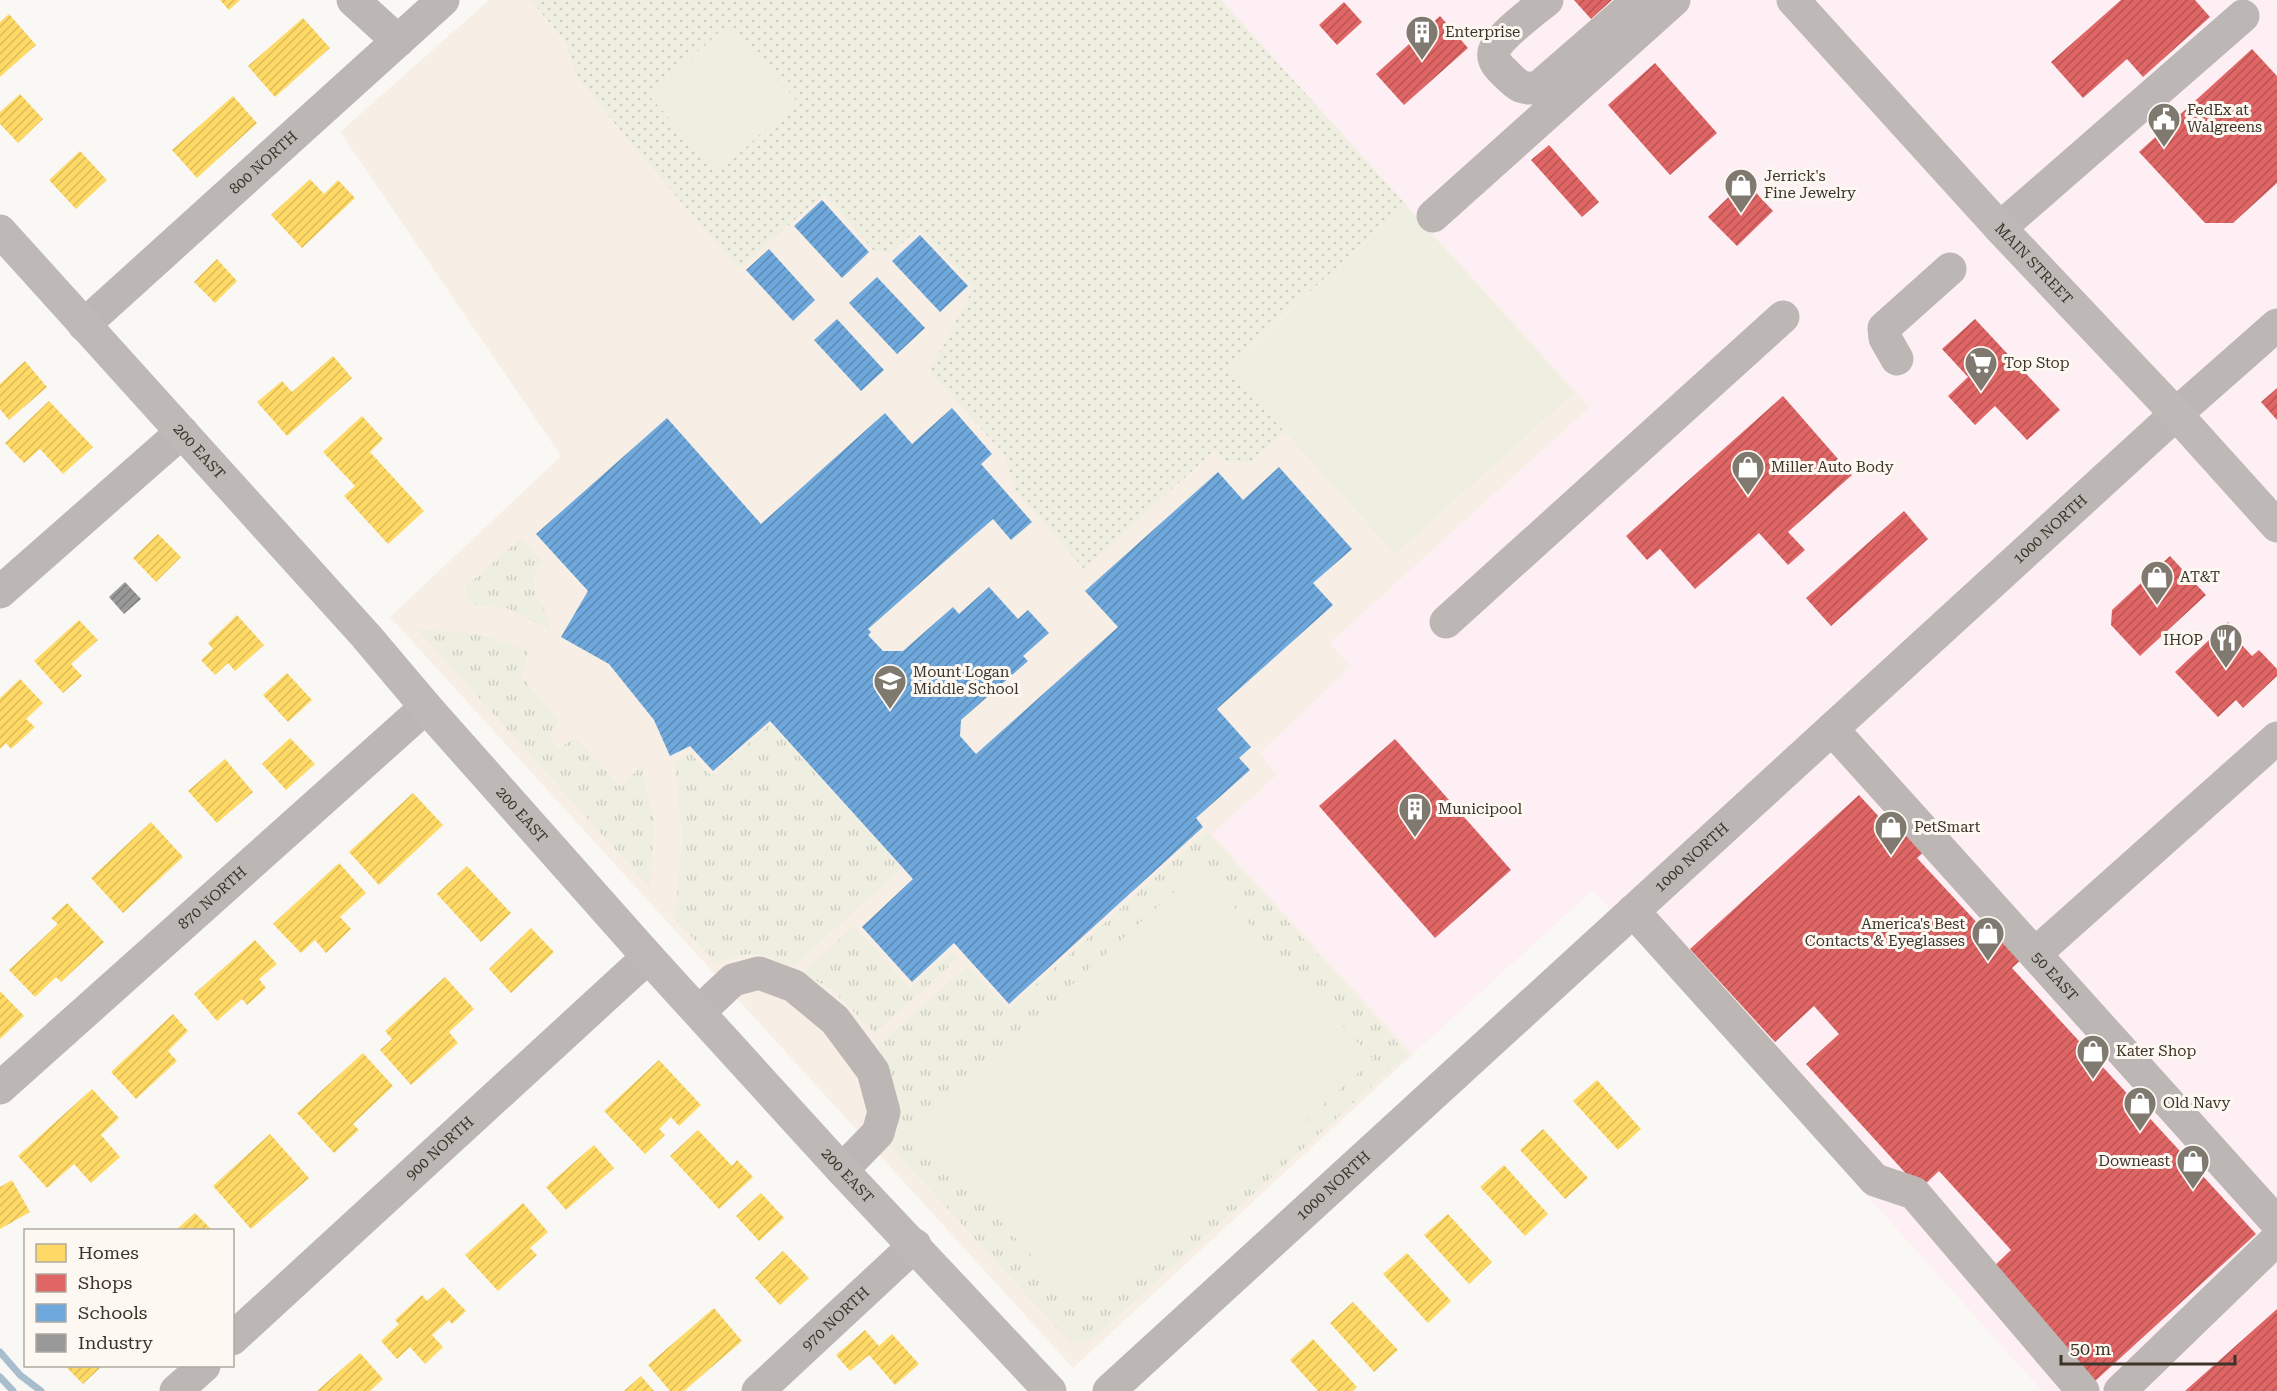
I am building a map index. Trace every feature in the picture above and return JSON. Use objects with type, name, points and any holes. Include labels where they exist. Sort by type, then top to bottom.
[{"type":"main road","name":"MAIN STREET","points":[[1793,0],[2000,228],[2176,414],[2277,526]]},
{"type":"main road","name":"200 EAST","points":[[0,231],[366,636],[648,957],[842,1170],[1050,1391]]},
{"type":"street","points":[[353,0],[398,40]]},
{"type":"street","name":"800 NORTH","points":[[84,325],[443,0]]},
{"type":"street","points":[[1547,0],[1499,42],[1494,53],[1496,64],[1516,84],[1527,90],[1539,87],[1639,0]]},
{"type":"street","points":[[1433,216],[1674,0]]},
{"type":"street","points":[[2000,228],[2243,16]]},
{"type":"street","points":[[1897,359],[1885,338],[1884,328],[1950,269]]},
{"type":"street","points":[[1446,622],[1783,317]]},
{"type":"street","name":"1000 NORTH","points":[[1109,1391],[2176,414],[2277,325]]},
{"type":"street","points":[[0,592],[182,432]]},
{"type":"street","name":"870 NORTH","points":[[0,1088],[426,707]]},
{"type":"street","name":"50 EAST","points":[[1832,729],[2277,1223]]},
{"type":"street","points":[[2035,954],[2277,738]]},
{"type":"street","points":[[1633,911],[1875,1180],[1914,1193],[2083,1391]]},
{"type":"street","name":"900 NORTH","points":[[234,1337],[648,957]]},
{"type":"street","points":[[699,1012],[733,980],[759,973],[794,986],[836,1020],[873,1071],[884,1112],[878,1133],[842,1170]]},
{"type":"street","points":[[2120,1391],[2277,1239]]},
{"type":"street","name":"970 NORTH","points":[[758,1391],[915,1245]]},
{"type":"street","points":[[176,1391],[202,1367]]},
{"type":"shaded area","name":"Mount Logan Middle School","points":[[489,0],[1221,0],[1590,407],[1330,643],[1351,667],[1260,753],[1277,775],[1212,834],[1413,1054],[1073,1368],[390,617],[561,456],[340,132]]},
{"type":"shaded area","points":[[1221,0],[2274,0],[2277,3],[2277,1391],[2042,1391],[1593,890],[1413,1054],[1212,834],[1277,775],[1260,753],[1351,667],[1330,643],[1590,407]]},
{"type":"green space","points":[[530,0],[1221,0],[1406,205],[1226,367],[1285,432],[1249,463],[1225,462],[1215,450],[1084,569],[1015,490],[1004,454],[929,371],[974,287],[919,229],[891,253],[875,252],[824,194],[739,269],[633,146],[576,75],[564,39]]},
{"type":"green space","points":[[727,25],[797,101],[719,172],[649,96]]},
{"type":"green space","points":[[1406,206],[1574,393],[1395,554],[1227,368]]},
{"type":"green space","points":[[521,538],[544,562],[537,571],[534,588],[550,630],[507,608],[474,605],[467,598],[465,587]]},
{"type":"green space","points":[[417,629],[477,634],[529,650],[521,676],[559,721],[549,737],[559,748],[576,738],[620,786],[642,766],[654,821],[650,888]]},
{"type":"green space","points":[[770,724],[902,868],[793,967],[763,956],[747,954],[717,964],[675,919],[682,839],[675,761],[690,753],[712,776]]},
{"type":"green space","points":[[1206,831],[1408,1054],[1092,1339],[1081,1343],[1067,1339],[889,1145],[898,1129],[897,1098],[878,1046],[967,966],[1009,1009]]},
{"type":"green space","points":[[1199,869],[1373,1059],[1110,1300],[1065,1292],[915,1128]]},
{"type":"green space","points":[[854,926],[910,988],[951,951],[958,958],[875,1033],[831,989],[802,973]]},
{"type":"building: Homes","points":[[220,0],[240,0],[229,10]]},
{"type":"building: Homes","points":[[9,14],[36,45],[0,77],[0,22]]},
{"type":"building: Homes","points":[[303,18],[330,48],[275,97],[248,66]]},
{"type":"building: Homes","points":[[20,94],[43,119],[18,143],[0,124],[0,112]]},
{"type":"building: Homes","points":[[233,96],[257,123],[197,178],[172,150]]},
{"type":"building: Homes","points":[[80,151],[107,180],[76,209],[49,180]]},
{"type":"building: Homes","points":[[310,179],[324,194],[338,180],[355,198],[302,248],[271,215]]},
{"type":"building: Homes","points":[[217,259],[237,281],[215,303],[194,282]]},
{"type":"building: Homes","points":[[333,356],[352,378],[287,436],[257,402],[282,381],[292,392]]},
{"type":"building: Homes","points":[[25,361],[47,387],[9,420],[0,409],[0,384]]},
{"type":"building: Homes","points":[[49,401],[93,447],[63,474],[40,449],[24,463],[5,443]]},
{"type":"building: Homes","points":[[362,416],[383,439],[370,452],[424,511],[388,544],[344,496],[355,486],[323,452]]},
{"type":"building: Homes","points":[[158,534],[181,557],[156,582],[133,558]]},
{"type":"building: Homes","points":[[237,615],[264,645],[235,671],[228,663],[215,675],[201,660],[213,649],[208,643]]},
{"type":"building: Homes","points":[[79,620],[98,640],[71,664],[82,676],[63,693],[34,661]]},
{"type":"building: Homes","points":[[287,673],[312,700],[288,722],[263,695]]},
{"type":"building: Homes","points":[[20,679],[43,703],[26,719],[35,727],[11,749],[6,743],[0,749],[0,698]]},
{"type":"building: Homes","points":[[290,738],[315,764],[286,790],[262,764]]},
{"type":"building: Homes","points":[[225,759],[253,792],[217,823],[188,791]]},
{"type":"building: Homes","points":[[413,793],[443,825],[379,885],[349,852]]},
{"type":"building: Homes","points":[[151,822],[183,857],[123,913],[91,878]]},
{"type":"building: Homes","points":[[339,863],[366,893],[340,917],[351,929],[326,953],[315,940],[301,953],[273,924]]},
{"type":"building: Homes","points":[[467,866],[511,913],[481,942],[437,894]]},
{"type":"building: Homes","points":[[67,903],[104,942],[61,982],[56,977],[35,997],[9,970],[58,924],[51,918]]},
{"type":"building: Homes","points":[[531,928],[554,952],[511,993],[489,969]]},
{"type":"building: Homes","points":[[255,940],[277,964],[259,979],[266,988],[247,1005],[242,999],[217,1021],[194,994]]},
{"type":"building: Homes","points":[[445,977],[474,1009],[449,1032],[458,1043],[411,1085],[380,1050],[392,1039],[385,1031]]},
{"type":"building: Homes","points":[[0,991],[24,1016],[0,1039]]},
{"type":"building: Homes","points":[[173,1014],[188,1031],[168,1051],[177,1061],[136,1099],[111,1072]]},
{"type":"building: Homes","points":[[363,1053],[393,1086],[353,1124],[359,1130],[334,1153],[297,1113]]},
{"type":"building: Homes","points":[[659,1060],[701,1105],[679,1126],[671,1117],[659,1129],[665,1135],[645,1154],[604,1111]]},
{"type":"building: Homes","points":[[1597,1080],[1641,1129],[1618,1150],[1573,1101]]},
{"type":"building: Homes","points":[[92,1089],[119,1118],[101,1135],[120,1157],[91,1183],[74,1164],[47,1188],[18,1156]]},
{"type":"building: Homes","points":[[1543,1129],[1588,1178],[1565,1199],[1520,1150]]},
{"type":"building: Homes","points":[[698,1130],[732,1166],[737,1160],[753,1177],[719,1209],[670,1156]]},
{"type":"building: Homes","points":[[270,1134],[309,1178],[251,1229],[213,1186]]},
{"type":"building: Homes","points":[[594,1145],[614,1168],[566,1210],[546,1187]]},
{"type":"building: Homes","points":[[1504,1165],[1548,1214],[1525,1236],[1480,1187]]},
{"type":"building: Homes","points":[[12,1180],[30,1212],[0,1229],[0,1187]]},
{"type":"building: Homes","points":[[761,1193],[784,1218],[759,1241],[736,1216]]},
{"type":"building: Homes","points":[[523,1203],[548,1232],[530,1248],[537,1255],[498,1291],[465,1255]]},
{"type":"building: Homes","points":[[195,1213],[211,1229],[177,1229]]},
{"type":"building: Homes","points":[[1448,1214],[1492,1262],[1469,1284],[1424,1235]]},
{"type":"building: Homes","points":[[783,1251],[809,1278],[780,1305],[755,1278]]},
{"type":"building: Homes","points":[[1407,1253],[1451,1301],[1428,1323],[1383,1274]]},
{"type":"building: Homes","points":[[443,1287],[466,1311],[452,1324],[449,1320],[432,1335],[443,1347],[425,1364],[410,1347],[397,1359],[381,1341],[399,1324],[395,1320],[422,1295],[427,1301]]},
{"type":"building: Homes","points":[[1353,1302],[1398,1350],[1374,1372],[1330,1323]]},
{"type":"building: Homes","points":[[714,1308],[742,1341],[684,1391],[670,1391],[648,1365]]},
{"type":"building: Homes","points":[[865,1330],[879,1346],[892,1334],[919,1364],[895,1385],[869,1355],[850,1371],[836,1355]]},
{"type":"building: Homes","points":[[1313,1339],[1357,1387],[1353,1391],[1318,1391],[1290,1360]]},
{"type":"building: Homes","points":[[360,1353],[383,1379],[370,1391],[317,1391]]},
{"type":"building: Homes","points":[[66,1367],[101,1367],[83,1384]]},
{"type":"building: Homes","points":[[641,1376],[654,1391],[624,1391]]},
{"type":"building: Shops","points":[[1574,0],[1612,0],[1591,19]]},
{"type":"building: Shops","points":[[2121,0],[2195,0],[2210,17],[2143,77],[2127,59],[2083,98],[2051,62]]},
{"type":"building: Shops","points":[[1344,2],[1362,22],[1337,45],[1319,25]]},
{"type":"building: Shops","name":"Enterprise","points":[[1440,16],[1468,48],[1404,105],[1376,74]]},
{"type":"building: Shops","points":[[2252,49],[2277,76],[2277,183],[2233,223],[2205,223],[2139,152]]},
{"type":"building: Shops","points":[[1655,63],[1717,133],[1670,175],[1608,105]]},
{"type":"building: Shops","points":[[1549,145],[1599,202],[1582,217],[1531,160]]},
{"type":"building: Shops","name":"Jerrick's Fine Jewelry","points":[[1745,181],[1773,211],[1737,246],[1708,217]]},
{"type":"building: Shops","points":[[1975,319],[2060,410],[2027,440],[1995,406],[1975,425],[1948,396],[1968,377],[1942,349]]},
{"type":"building: Shops","points":[[2277,388],[2277,420],[2261,402]]},
{"type":"building: Shops","points":[[1783,396],[1852,475],[1788,532],[1805,550],[1788,565],[1759,533],[1695,589],[1660,549],[1647,560],[1626,536]]},
{"type":"building: Shops","points":[[1904,511],[1928,539],[1831,626],[1806,598]]},
{"type":"building: Shops","points":[[2170,556],[2206,595],[2140,656],[2111,625],[2112,610]]},
{"type":"building: Shops","points":[[2228,622],[2243,638],[2240,643],[2252,656],[2259,650],[2277,669],[2277,676],[2243,708],[2236,700],[2218,717],[2175,672]]},
{"type":"building: Shops","name":"Municipool","points":[[1395,739],[1511,870],[1435,938],[1319,806]]},
{"type":"building: Shops","points":[[1859,795],[1882,820],[1889,812],[1925,851],[1917,858],[1994,941],[2002,933],[2024,957],[2012,968],[2256,1234],[2094,1382],[1991,1269],[2011,1250],[1939,1171],[1920,1189],[1806,1064],[1839,1034],[1814,1006],[1775,1042],[1690,949]]},
{"type":"building: Shops","points":[[2277,1309],[2277,1391],[2185,1391]]},
{"type":"building: Schools","points":[[822,200],[869,252],[842,278],[794,226]]},
{"type":"building: Schools","points":[[920,235],[968,286],[940,312],[892,261]]},
{"type":"building: Schools","points":[[769,249],[815,300],[793,321],[746,270]]},
{"type":"building: Schools","points":[[877,277],[925,328],[897,354],[849,303]]},
{"type":"building: Schools","points":[[837,319],[884,370],[861,391],[814,340]]},
{"type":"building: Schools","name":"Mount Logan Middle School","points":[[952,408],[992,454],[981,464],[1032,522],[1011,540],[993,519],[868,629],[871,632],[868,635],[883,651],[903,651],[953,607],[959,614],[989,587],[1018,619],[1028,610],[1049,633],[1023,656],[1028,661],[961,720],[960,736],[976,754],[1118,627],[1085,591],[1218,472],[1243,500],[1279,467],[1352,549],[1313,583],[1333,605],[1217,709],[1251,747],[1239,758],[1250,770],[1196,818],[1203,827],[1009,1004],[954,943],[912,982],[862,927],[913,879],[770,721],[713,771],[690,746],[670,756],[654,720],[609,664],[561,637],[588,591],[536,534],[667,418],[761,524],[885,413],[912,444]]},
{"type":"building: Industry","points":[[125,582],[141,599],[124,614],[109,597]]},
{"type":"waterway","points":[[0,1352],[20,1375],[41,1391]]},
{"type":"waterway","points":[[0,1377],[13,1391]]},
{"type":"place","name":"Enterprise","points":[[1422,61]]},
{"type":"place","name":"FedEx at Walgreens","points":[[2164,148]]},
{"type":"place","name":"Jerrick's Fine Jewelry","points":[[1741,214]]},
{"type":"place","name":"Top Stop","points":[[1981,392]]},
{"type":"place","name":"Miller Auto Body","points":[[1748,496]]},
{"type":"place","name":"AT&T","points":[[2157,606]]},
{"type":"place","name":"IHOP","points":[[2226,669]]},
{"type":"place","name":"Mount Logan Middle School","points":[[890,710]]},
{"type":"place","name":"Municipool","points":[[1415,838]]},
{"type":"place","name":"PetSmart","points":[[1891,856]]},
{"type":"place","name":"America's Best Contacts & Eyeglasses","points":[[1988,962]]},
{"type":"place","name":"Kater Shop","points":[[2093,1080]]},
{"type":"place","name":"Old Navy","points":[[2140,1132]]},
{"type":"place","name":"Downeast","points":[[2193,1190]]}]
